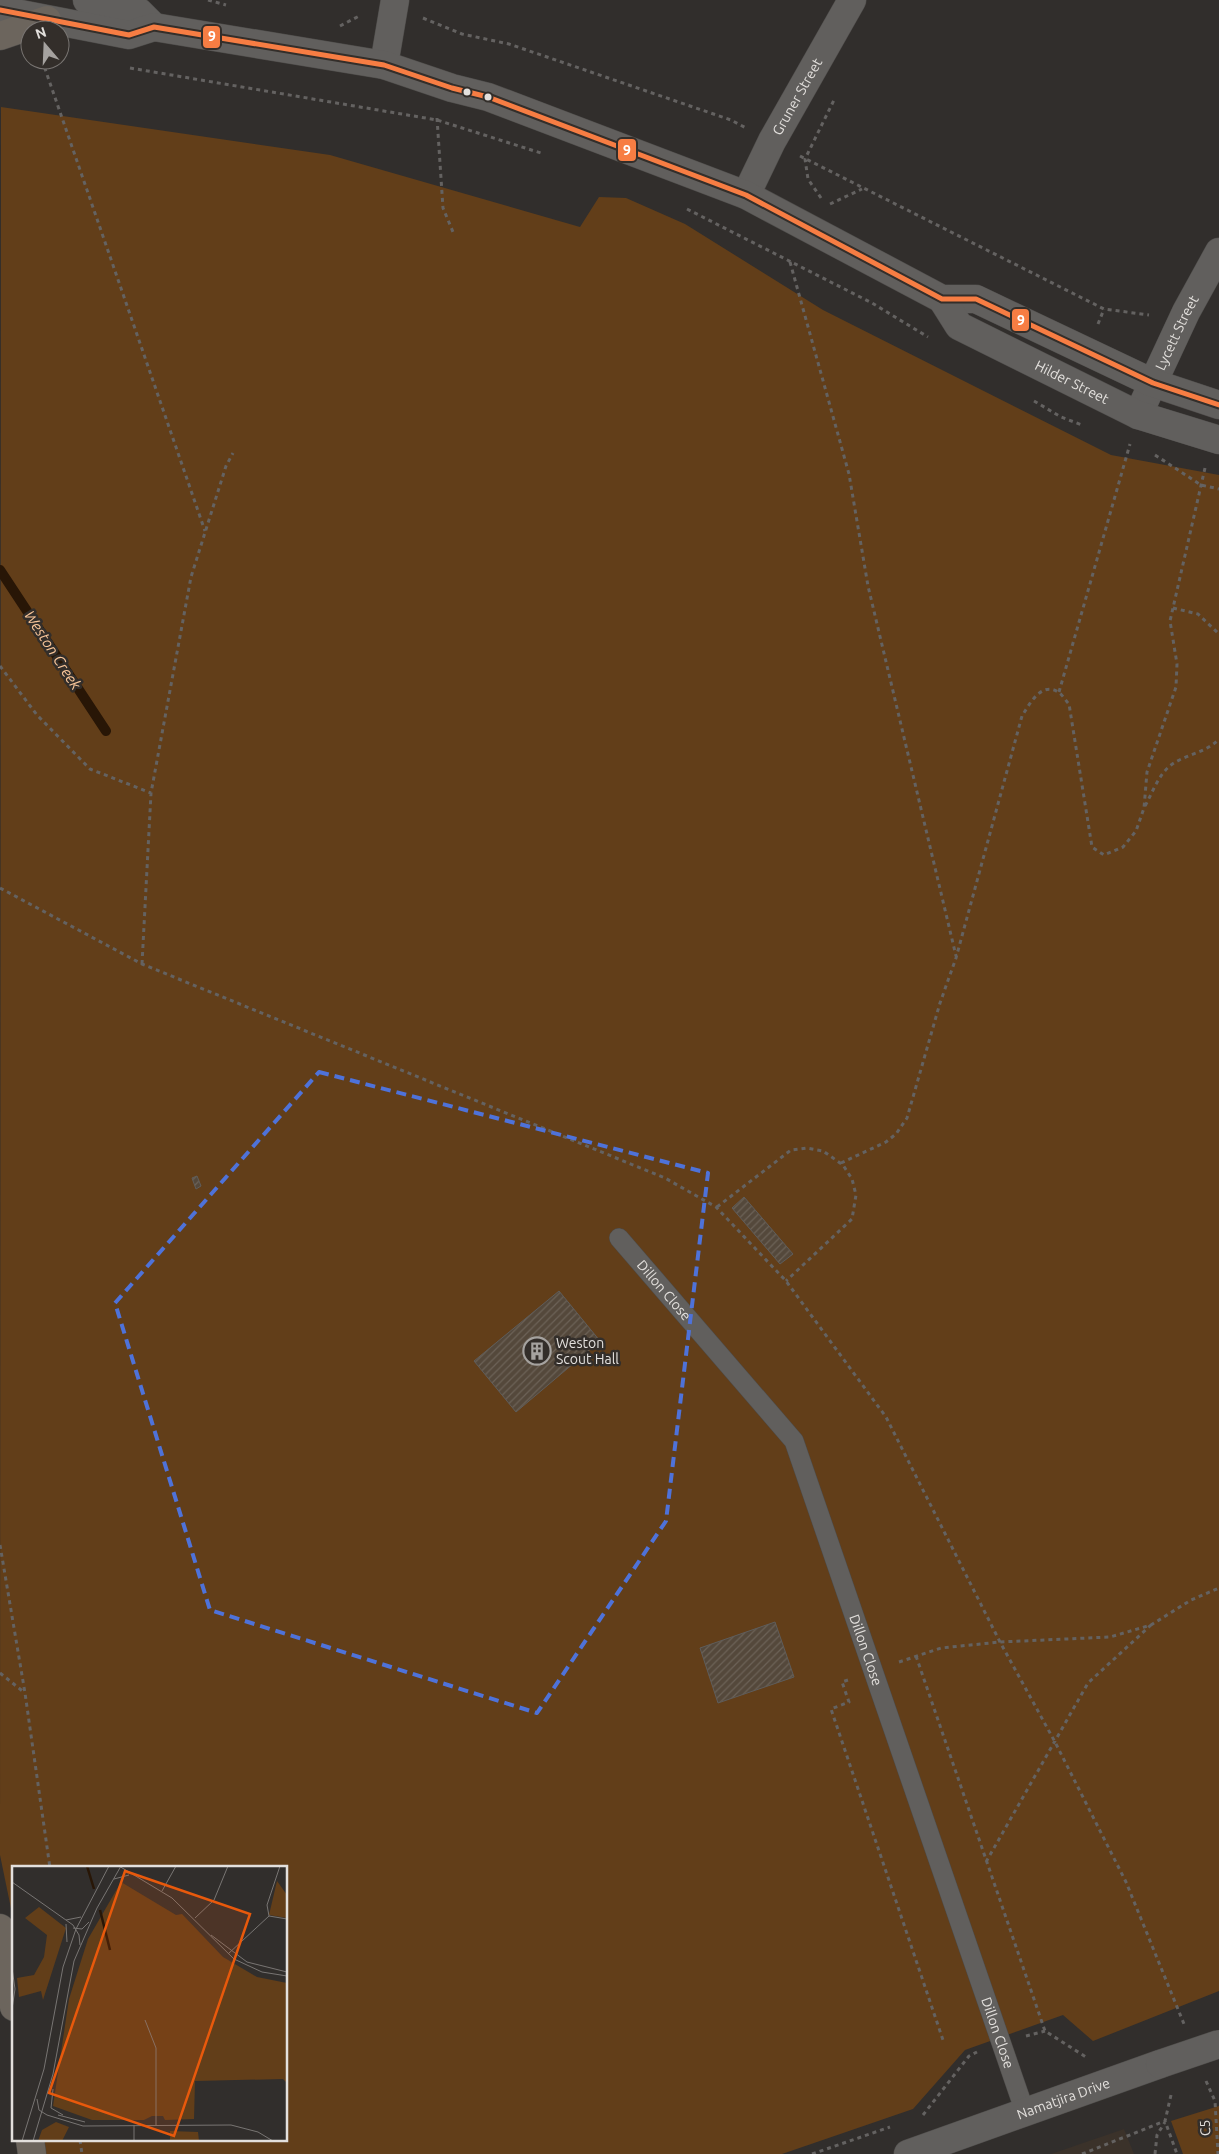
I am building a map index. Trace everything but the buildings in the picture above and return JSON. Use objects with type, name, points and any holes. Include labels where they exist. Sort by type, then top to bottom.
[{"type":"main road","points":[[0,36],[20,29]]},
{"type":"main road","points":[[0,1928],[6,1939],[12,1990]]},
{"type":"street","points":[[87,0],[139,12],[154,27]]},
{"type":"street","points":[[384,65],[395,0]]},
{"type":"street","name":"Gruner Street","points":[[746,195],[772,141],[852,0]]},
{"type":"street","points":[[0,10],[47,20]]},
{"type":"street","points":[[70,24],[129,35],[154,27],[384,65],[452,88],[488,96],[746,195],[942,299],[976,299],[1153,382],[1219,405]]},
{"type":"street","name":"Lycett Street","points":[[1138,415],[1186,312],[1219,252]]},
{"type":"street","name":"Hilder Street","points":[[942,299],[958,326],[1138,415],[1215,439]]},
{"type":"street","name":"Namatjira Drive","points":[[908,2154],[1219,2044]]},
{"type":"lane","name":"Dillon Close","points":[[619,1238],[794,1441],[1025,2112]]},
{"type":"path","points":[[509,44],[731,120],[1104,309],[1156,316],[1186,312]]},
{"type":"path","points":[[128,67],[437,120],[546,155]]},
{"type":"path","points":[[45,70],[206,532]]},
{"type":"path","points":[[452,88],[437,120],[443,208],[452,232]]},
{"type":"path","points":[[836,97],[805,159],[808,178],[823,200],[830,204],[863,188]]},
{"type":"path","points":[[685,208],[872,303],[930,338]]},
{"type":"path","points":[[789,261],[849,474],[868,586],[956,958]]},
{"type":"path","points":[[1028,397],[1061,417],[1087,427]]},
{"type":"path","points":[[1144,808],[1147,772],[1178,675],[1170,625],[1173,608],[1201,485],[1215,439]]},
{"type":"path","points":[[1122,440],[1137,445]]},
{"type":"path","points":[[1059,692],[1130,443]]},
{"type":"path","points":[[142,964],[151,793],[191,577],[226,466],[233,453]]},
{"type":"path","points":[[1153,453],[1201,485],[1219,489]]},
{"type":"path","points":[[1173,608],[1198,614],[1219,634]]},
{"type":"path","points":[[0,666],[37,715],[90,769],[151,793]]},
{"type":"path","points":[[841,1163],[886,1142],[896,1134],[906,1118],[940,1003],[956,958],[1022,716],[1032,699],[1041,691],[1050,689],[1059,692],[1069,704],[1092,847],[1104,855],[1123,847],[1136,831],[1144,808],[1163,773],[1171,765],[1209,747],[1219,739]]},
{"type":"path","points":[[716,1207],[791,1150],[815,1149],[831,1155],[841,1163],[848,1172],[855,1187],[856,1203],[852,1220],[786,1281]]},
{"type":"path","points":[[0,1545],[50,1866]]},
{"type":"path","points":[[986,1862],[1088,1683],[1151,1625],[1191,1600],[1219,1588]]},
{"type":"path","points":[[943,2040],[830,1709],[850,1702],[842,1682],[941,1648],[1110,1637],[1151,1625]]},
{"type":"path","points":[[916,1656],[1045,2031],[1089,2059]]},
{"type":"path","points":[[0,1673],[24,1693]]},
{"type":"path","points":[[922,2116],[969,2056]]},
{"type":"path","points":[[1155,2154],[1158,2135],[1165,2122],[1171,2095]]},
{"type":"path","name":"C5","points":[[1214,2101],[1218,2154]]},
{"type":"path","points":[[1082,2154],[1165,2122]]},
{"type":"path","points":[[1165,2122],[1177,2154]]},
{"type":"path","points":[[812,2154],[895,2126]]},
{"type":"highlighted area","points":[[319,1072],[708,1173],[666,1521],[537,1713],[210,1610],[115,1303]]},
{"type":"shaded area","points":[[1,107],[330,155],[580,227],[599,197],[626,198],[685,224],[823,310],[1111,455],[1219,475],[1219,1991],[1093,2041],[1063,2015],[965,2050],[913,2109],[782,2154],[40,2154],[38,2142],[288,2142],[288,1866],[12,1866],[12,1913],[0,1855]]},
{"type":"shaded area","points":[[1219,2106],[1219,2154],[1183,2154],[1171,2121]]},
{"type":"shaded area","points":[[1124,2129],[1134,2154],[1051,2154]]},
{"type":"waterway","name":"Weston Creek","points":[[0,570],[106,731]]},
{"type":"transit line","name":"9","points":[[0,10],[129,35],[154,27],[384,65],[452,88],[488,97],[746,195],[942,299],[976,299],[1153,383],[1219,405]]},
{"type":"place","name":"Weston Scout Hall","points":[[537,1351]]}]
